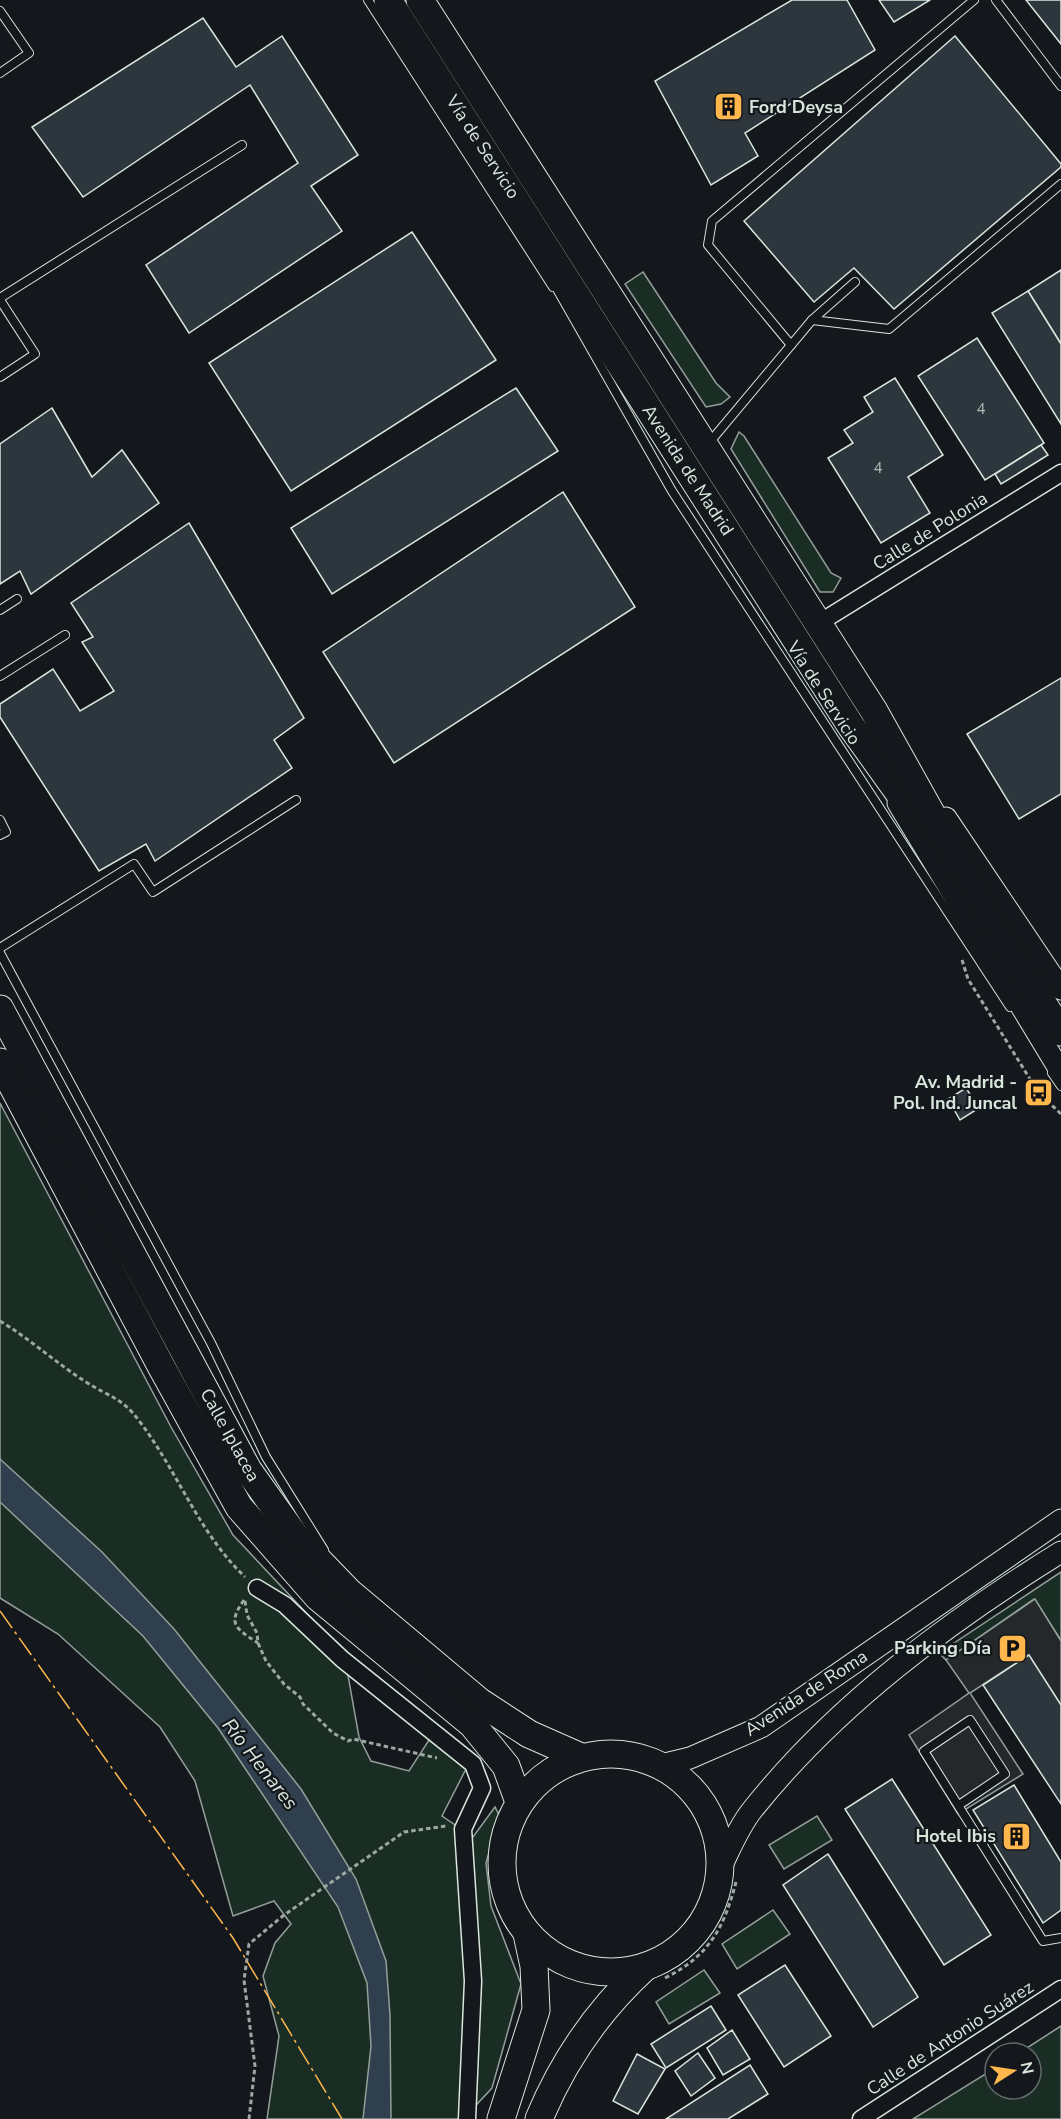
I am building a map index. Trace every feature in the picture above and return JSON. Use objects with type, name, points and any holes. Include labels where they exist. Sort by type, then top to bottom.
[{"type":"main road","name":"Avenida de Madrid","points":[[388,0],[447,94],[862,718],[1061,1032]]},
{"type":"main road","name":"Avenida de Madrid","points":[[420,0],[819,623],[862,718]]},
{"type":"main road","name":"Calle Iplacea","points":[[0,1009],[248,1470],[296,1536],[349,1592],[480,1702],[529,1734],[581,1757]]},
{"type":"main road","name":"Calle Iplacea","points":[[0,1062],[161,1366],[240,1507],[279,1555],[318,1597],[472,1724],[506,1766],[519,1802]]},
{"type":"main road","points":[[501,2119],[536,2010],[534,1966],[527,1934],[509,1904],[501,1869],[505,1835],[519,1802],[536,1782],[557,1767],[581,1757],[622,1754],[660,1765],[693,1791],[714,1827],[728,1875],[698,1930],[654,1974],[616,1994],[586,2033],[539,2119]]},
{"type":"main road","points":[[527,1934],[561,1961],[603,1972],[654,1974]]},
{"type":"street","name":"Calle de Polonia","points":[[819,623],[1061,473]]},
{"type":"street","points":[[862,718],[1061,989]]},
{"type":"street","points":[[862,718],[981,943],[1061,1072]]},
{"type":"street","name":"Avenida de Roma","points":[[660,1765],[690,1758],[761,1727],[1061,1520]]},
{"type":"street","name":"Avenida de Roma","points":[[728,1875],[752,1809],[823,1733],[911,1655],[981,1603],[1061,1552]]},
{"type":"street","points":[[251,1585],[285,1605],[342,1659],[473,1764],[482,1788],[463,1829],[473,1981],[467,2119]]},
{"type":"street","name":"Calle de Antonio Suárez","points":[[861,2119],[1061,1989]]},
{"type":"lane","name":"Vía de Servicio","points":[[368,0],[569,312]]},
{"type":"lane","points":[[791,345],[708,245],[712,221],[974,0]]},
{"type":"lane","points":[[996,0],[1061,86]]},
{"type":"lane","points":[[0,11],[29,53],[0,73]]},
{"type":"lane","name":"Vía de Servicio","points":[[447,94],[672,491],[1061,1086]]},
{"type":"lane","points":[[0,377],[35,354],[0,299],[242,145]]},
{"type":"lane","points":[[812,320],[889,329],[1061,184]]},
{"type":"lane","points":[[705,448],[812,320],[855,282]]},
{"type":"lane","points":[[0,610],[17,599]]},
{"type":"lane","points":[[0,676],[65,635]]},
{"type":"lane","points":[[296,800],[153,892],[134,864],[0,951],[211,1342],[266,1457],[349,1592]]},
{"type":"lane","points":[[0,820],[6,832],[0,835]]},
{"type":"lane","points":[[959,1804],[1005,1774],[970,1720],[924,1751],[1043,1941],[1061,1938]]},
{"type":"path","points":[[960,951],[968,979],[1038,1092],[1061,1114]]},
{"type":"path","points":[[0,1321],[32,1340],[87,1382],[117,1397],[140,1421],[211,1539],[251,1585]]},
{"type":"path","points":[[243,1575],[251,1585]]},
{"type":"path","points":[[258,1643],[238,1630],[234,1623],[234,1615],[245,1596],[247,1615],[257,1633],[258,1643],[266,1661],[284,1684],[292,1689],[303,1704],[333,1733],[348,1741],[353,1739],[432,1758],[465,1758]]},
{"type":"path","points":[[249,2119],[255,2066],[244,1980],[249,1944],[284,1915],[373,1851],[404,1832],[440,1825],[463,1829]]},
{"type":"path","points":[[654,1974],[689,1966],[723,1926],[728,1875]]},
{"type":"green space","points":[[643,272],[716,383],[730,397],[721,404],[706,407],[625,284]]},
{"type":"green space","points":[[739,432],[744,436],[831,573],[841,578],[833,592],[820,592],[731,449]]},
{"type":"green space","points":[[0,1103],[171,1427],[233,1535],[344,1653],[359,1737],[371,1761],[409,1771],[429,1740],[466,1769],[442,1816],[473,1837],[495,1807],[499,1815],[486,1863],[491,1906],[521,1984],[492,2088],[463,2119],[267,2119],[279,2036],[263,1976],[275,1943],[291,1924],[274,1901],[233,1916],[195,1781],[160,1727],[58,1634],[0,1598]]},
{"type":"green space","points":[[1061,1572],[1061,1640],[1034,1599],[946,1660],[939,1653]]},
{"type":"green space","points":[[817,1816],[832,1840],[784,1869],[769,1845]]},
{"type":"green space","points":[[773,1910],[790,1934],[737,1969],[722,1944]]},
{"type":"green space","points":[[704,1970],[720,1993],[669,2024],[656,2002]]},
{"type":"green space","points":[[1061,2026],[1061,2119],[913,2119],[983,2075],[983,2101],[1043,2101],[1043,2041],[1038,2041]]},
{"type":"shaded area","points":[[1035,1599],[1061,1641],[1061,1705],[1028,1655],[970,1693],[1023,1774],[958,1814],[909,1735],[969,1693],[946,1660]]},
{"type":"water","name":"Río Henares","points":[[0,1459],[102,1552],[174,1629],[301,1789],[356,1879],[386,1961],[390,2015],[391,2119],[363,2119],[371,2046],[367,1983],[338,1907],[218,1728],[143,1636],[0,1502]]},
{"type":"building","name":"Ford Deysa","points":[[792,0],[847,0],[875,50],[745,133],[758,156],[711,185],[655,81]]},
{"type":"building","points":[[879,0],[930,0],[894,22]]},
{"type":"building","points":[[1026,0],[1061,0],[1061,44]]},
{"type":"building","points":[[203,18],[236,67],[282,36],[358,155],[311,186],[342,231],[189,333],[146,265],[298,163],[250,85],[83,197],[32,127]]},
{"type":"building","points":[[955,36],[1061,164],[1061,167],[894,309],[854,268],[814,302],[744,221]]},
{"type":"building","points":[[412,232],[496,360],[291,491],[209,363]]},
{"type":"building","points":[[1061,270],[1061,344],[1028,291]]},
{"type":"building","points":[[1028,291],[1061,344],[1061,424],[992,313]]},
{"type":"building","points":[[977,338],[1044,443],[985,480],[918,376]]},
{"type":"building","points":[[895,378],[943,455],[908,477],[930,513],[881,543],[828,458],[853,443],[844,430],[873,412],[864,397]]},
{"type":"building","points":[[516,388],[558,451],[332,594],[291,528]]},
{"type":"building","points":[[52,408],[92,477],[122,450],[159,503],[31,594],[20,571],[0,584],[0,444]]},
{"type":"building","points":[[1041,445],[1048,455],[1001,484],[995,474]]},
{"type":"building","points":[[563,492],[635,607],[394,763],[323,652]]},
{"type":"building","points":[[189,523],[304,718],[274,740],[292,768],[155,861],[146,844],[99,871],[0,717],[0,704],[53,669],[80,711],[114,691],[82,642],[93,637],[71,603]]},
{"type":"building","points":[[1061,678],[1061,794],[1019,819],[967,734]]},
{"type":"building","points":[[966,1088],[979,1108],[960,1120],[948,1099]]},
{"type":"building","points":[[1029,1655],[1061,1705],[1061,1804],[983,1685]]},
{"type":"building","points":[[892,1779],[991,1935],[944,1965],[845,1809]]},
{"type":"building","name":"Hotel Ibis","points":[[1014,1785],[1061,1862],[1061,1910],[1043,1923],[973,1810]]},
{"type":"building","points":[[828,1854],[918,1997],[873,2027],[783,1885]]},
{"type":"building","points":[[785,1965],[831,2036],[784,2067],[738,1995]]},
{"type":"building","points":[[711,2006],[726,2030],[666,2068],[651,2044]]},
{"type":"building","points":[[732,2030],[750,2059],[723,2075],[707,2048]]},
{"type":"building","points":[[698,2053],[715,2078],[691,2096],[675,2071]]},
{"type":"building","points":[[637,2054],[665,2069],[638,2114],[613,2101]]},
{"type":"building","points":[[750,2065],[768,2094],[728,2119],[666,2119]]},
{"type":"power","points":[[0,1611],[233,1938],[342,2119]]},
{"type":"place","name":"Ford Deysa","points":[[728,107]]},
{"type":"place","name":"Av. Madrid - Pol. Ind. Juncal","points":[[1038,1092]]},
{"type":"place","name":"Parking Día","points":[[1012,1648]]},
{"type":"place","name":"Hotel Ibis","points":[[1017,1836]]}]
